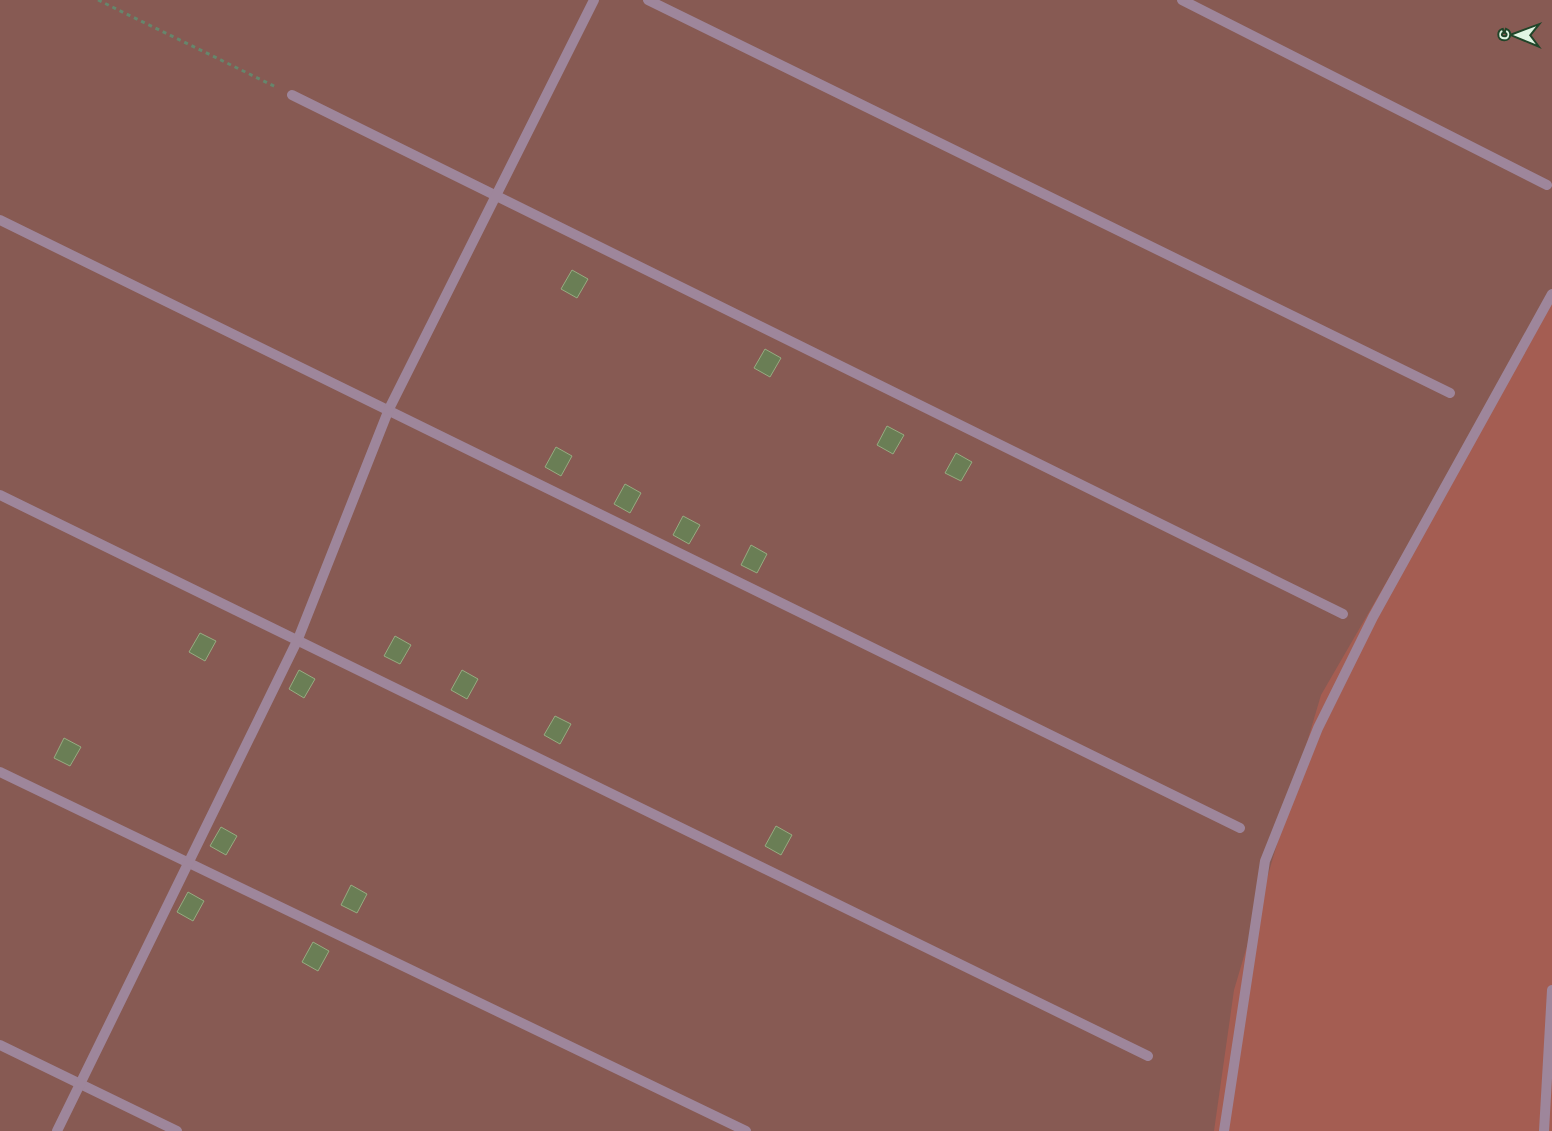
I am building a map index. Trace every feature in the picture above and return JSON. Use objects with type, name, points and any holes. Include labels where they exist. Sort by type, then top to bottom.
[{"type":"lane","points":[[57,1131],[298,639],[388,409],[494,195],[594,0]]},
{"type":"lane","points":[[648,0],[1450,393]]},
{"type":"lane","points":[[1182,0],[1547,186]]},
{"type":"lane","points":[[292,95],[1343,614]]},
{"type":"lane","points":[[0,220],[1240,828]]},
{"type":"lane","points":[[1224,1131],[1266,861],[1318,728],[1373,617],[1552,294]]},
{"type":"lane","points":[[0,495],[1148,1056]]},
{"type":"lane","points":[[0,772],[746,1131]]},
{"type":"lane","points":[[1544,1131],[1552,990]]},
{"type":"lane","points":[[0,1045],[178,1131]]},
{"type":"path","points":[[98,0],[292,95]]},
{"type":"shaded area","points":[[0,0],[1552,0],[1552,1131],[0,1131]]},
{"type":"shaded area","points":[[1552,296],[1552,1131],[1214,1131],[1234,990],[1321,695]]},
{"type":"building","points":[[572,270],[588,279],[577,298],[561,289]]},
{"type":"building","points":[[765,349],[781,358],[770,377],[754,368]]},
{"type":"building","points":[[887,426],[904,435],[893,454],[877,445]]},
{"type":"building","points":[[556,447],[572,456],[561,476],[545,467]]},
{"type":"building","points":[[956,453],[972,462],[961,481],[945,473]]},
{"type":"building","points":[[625,484],[641,493],[630,513],[614,504]]},
{"type":"building","points":[[683,516],[700,525],[689,544],[673,535]]},
{"type":"building","points":[[751,545],[767,554],[757,573],[741,565]]},
{"type":"building","points":[[200,633],[216,641],[205,661],[189,652]]},
{"type":"building","points":[[395,636],[411,645],[400,664],[384,656]]},
{"type":"building","points":[[299,670],[315,679],[304,698],[289,689]]},
{"type":"building","points":[[462,670],[478,679],[467,699],[451,690]]},
{"type":"building","points":[[555,716],[571,724],[560,744],[544,735]]},
{"type":"building","points":[[64,738],[81,747],[70,766],[54,758]]},
{"type":"building","points":[[776,826],[792,835],[781,855],[765,846]]},
{"type":"building","points":[[221,827],[237,836],[226,855],[210,846]]},
{"type":"building","points":[[351,885],[367,894],[357,913],[341,905]]},
{"type":"building","points":[[188,892],[204,901],[193,921],[177,912]]},
{"type":"building","points":[[313,942],[329,951],[318,971],[302,962]]}]
